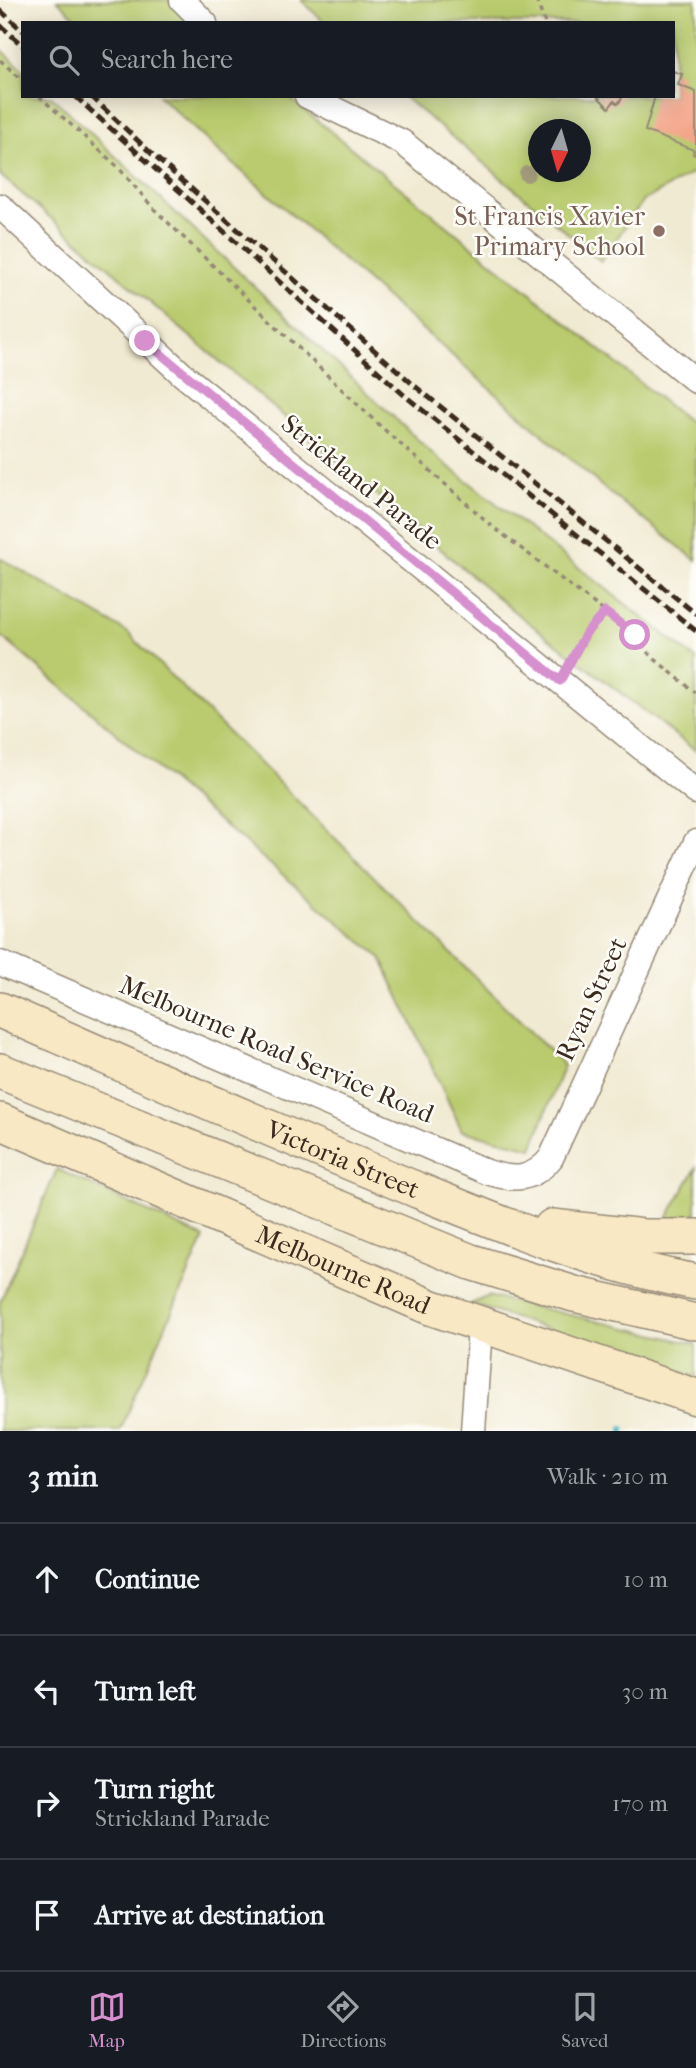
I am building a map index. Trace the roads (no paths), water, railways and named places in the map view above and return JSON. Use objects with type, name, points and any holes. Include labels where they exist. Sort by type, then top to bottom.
[{"type":"main road","name":"Victoria Street","points":[[0,1010],[343,1160],[450,1203],[594,1258],[696,1282]]},
{"type":"main road","points":[[0,1031],[343,1160]]},
{"type":"main road","name":"Victoria Street","points":[[0,1071],[471,1262],[574,1294],[696,1322]]},
{"type":"main road","name":"Melbourne Road","points":[[0,1121],[480,1326],[696,1398]]},
{"type":"main road","points":[[450,1203],[524,1222],[582,1232],[644,1237],[696,1237]]},
{"type":"street","points":[[182,0],[203,21]]},
{"type":"street","points":[[311,98],[402,142],[696,381]]},
{"type":"street","name":"Strickland Parade","points":[[0,206],[182,373],[696,792]]},
{"type":"street","name":"Ryan Street","points":[[533,1175],[551,1158],[559,1143],[696,842]]},
{"type":"street","name":"Melbourne Road Service Road","points":[[0,962],[487,1172],[506,1179],[533,1175]]},
{"type":"street","points":[[473,1431],[480,1326]]},
{"type":"railway","points":[[0,10],[21,29]]},
{"type":"railway","points":[[0,25],[21,44]]},
{"type":"railway","points":[[77,98],[404,395],[696,631]]},
{"type":"railway","points":[[93,98],[153,155],[415,386],[696,614]]},
{"type":"place","name":"St Francis Xavier Primary School","points":[[659,231]]}]
